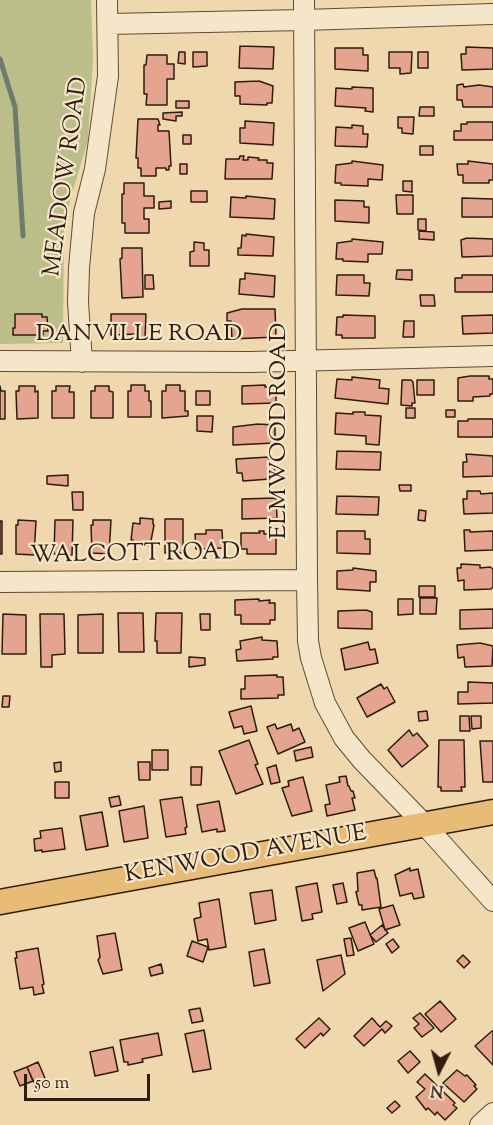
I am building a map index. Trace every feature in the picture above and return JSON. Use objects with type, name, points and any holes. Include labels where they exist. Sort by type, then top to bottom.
[{"type":"main road","name":"KENWOOD AVENUE","points":[[0,902],[493,812]]},
{"type":"street","name":"MEADOW ROAD","points":[[82,362],[78,302],[81,241],[84,213],[95,169],[108,76],[107,0]]},
{"type":"street","name":"ELMWOOD ROAD","points":[[304,0],[307,579],[308,641],[311,658],[317,681],[334,723],[362,760],[424,824],[493,901]]},
{"type":"street","points":[[108,24],[493,14]]},
{"type":"street","name":"DANVILLE ROAD","points":[[0,361],[306,360],[493,356]]},
{"type":"street","name":"WALCOTT ROAD","points":[[0,582],[307,579]]},
{"type":"street","points":[[480,1125],[493,1113]]},
{"type":"green space","points":[[0,0],[91,0],[93,59],[88,140],[64,221],[63,343],[0,344]]},
{"type":"building","points":[[240,46],[274,47],[273,69],[239,68]]},
{"type":"building","points":[[466,47],[493,48],[493,69],[462,70],[461,54],[466,54]]},
{"type":"building","points":[[335,48],[363,48],[363,55],[368,55],[368,71],[335,69]]},
{"type":"building","points":[[179,52],[185,52],[185,64],[178,63]]},
{"type":"building","points":[[193,52],[207,52],[207,66],[193,67]]},
{"type":"building","points":[[389,52],[412,52],[411,73],[400,74],[400,68],[389,68]]},
{"type":"building","points":[[418,52],[428,52],[428,68],[418,68]]},
{"type":"building","points":[[147,55],[167,55],[167,64],[174,64],[174,79],[167,79],[167,105],[146,105],[144,65],[146,65]]},
{"type":"building","points":[[259,81],[273,86],[272,103],[267,103],[267,105],[240,104],[240,96],[235,96],[235,82]]},
{"type":"building","points":[[463,84],[464,87],[479,85],[493,87],[493,107],[463,107],[462,100],[457,100],[457,85]]},
{"type":"building","points":[[352,87],[373,88],[373,112],[365,111],[366,108],[335,106],[336,88],[352,89]]},
{"type":"building","points":[[176,101],[189,101],[189,108],[176,108]]},
{"type":"building","points":[[420,107],[434,107],[434,116],[419,116]]},
{"type":"building","points":[[182,112],[182,116],[176,116],[176,121],[163,119],[163,113]]},
{"type":"building","points":[[398,117],[414,117],[413,134],[402,133],[402,128],[398,128]]},
{"type":"building","points":[[138,119],[158,119],[160,125],[158,125],[158,131],[169,131],[171,166],[169,170],[156,168],[156,176],[141,176],[141,168],[138,168],[138,158],[136,158]]},
{"type":"building","points":[[245,121],[274,123],[273,145],[240,143],[240,128],[245,128]]},
{"type":"building","points":[[467,122],[493,122],[493,140],[454,140],[454,131],[461,131],[461,124],[467,124]]},
{"type":"building","points":[[352,125],[363,126],[363,134],[368,134],[367,147],[335,146],[336,127],[352,128]]},
{"type":"building","points":[[183,135],[191,135],[191,144],[183,144]]},
{"type":"building","points":[[420,146],[433,146],[433,155],[420,155]]},
{"type":"building","points":[[240,156],[244,156],[243,160],[248,160],[248,157],[259,158],[258,160],[273,163],[272,179],[225,179],[226,159],[239,159]]},
{"type":"building","points":[[352,161],[383,165],[382,180],[368,179],[368,186],[335,183],[336,165],[352,163]]},
{"type":"building","points":[[468,161],[493,164],[493,180],[489,180],[489,183],[463,183],[463,175],[458,175],[457,164],[468,164]]},
{"type":"building","points":[[180,164],[187,164],[187,174],[180,174]]},
{"type":"building","points":[[403,181],[412,181],[412,192],[403,191]]},
{"type":"building","points":[[124,183],[144,183],[144,196],[154,196],[154,208],[144,208],[144,219],[149,219],[149,233],[125,233],[125,223],[122,223]]},
{"type":"building","points":[[191,191],[207,191],[207,202],[191,202]]},
{"type":"building","points":[[396,195],[413,195],[413,214],[397,214]]},
{"type":"building","points":[[246,196],[275,199],[274,219],[230,217],[231,197],[246,198]]},
{"type":"building","points":[[462,198],[493,199],[493,217],[462,217]]},
{"type":"building","points":[[335,200],[364,201],[364,207],[369,207],[369,223],[335,221]]},
{"type":"building","points":[[171,201],[171,208],[159,209],[159,202]]},
{"type":"building","points":[[418,219],[426,219],[426,231],[418,230]]},
{"type":"building","points":[[419,231],[434,232],[434,240],[419,239]]},
{"type":"building","points":[[246,234],[274,237],[273,256],[238,255],[242,235],[246,236]]},
{"type":"building","points":[[467,238],[493,239],[493,256],[462,257],[461,240]]},
{"type":"building","points":[[352,239],[383,242],[382,254],[368,254],[368,262],[336,259],[337,243],[352,241]]},
{"type":"building","points":[[194,242],[204,243],[204,250],[209,250],[209,266],[190,266],[190,252],[194,251]]},
{"type":"building","points":[[122,248],[142,248],[143,297],[122,298],[120,259]]},
{"type":"building","points":[[397,270],[412,270],[412,280],[396,279]]},
{"type":"building","points":[[245,273],[275,276],[274,297],[239,294],[240,279],[245,279]]},
{"type":"building","points":[[145,275],[153,275],[154,289],[145,289]]},
{"type":"building","points":[[337,275],[364,275],[364,283],[370,283],[369,296],[336,295]]},
{"type":"building","points":[[462,275],[493,275],[493,292],[455,292],[455,278],[462,278]]},
{"type":"building","points":[[420,295],[434,295],[435,306],[421,306]]},
{"type":"building","points":[[242,309],[275,309],[276,337],[232,339],[231,321],[227,321],[227,313]]},
{"type":"building","points":[[15,314],[42,314],[42,317],[47,317],[48,331],[43,331],[43,335],[13,335]]},
{"type":"building","points":[[111,314],[146,314],[145,338],[138,338],[138,334],[111,335]]},
{"type":"building","points":[[343,315],[375,316],[375,338],[342,338],[342,335],[336,335],[337,317],[343,317]]},
{"type":"building","points":[[493,315],[493,333],[463,334],[462,316]]},
{"type":"building","points":[[404,321],[414,321],[414,337],[403,337]]},
{"type":"building","points":[[489,376],[489,379],[493,379],[493,394],[473,397],[473,401],[458,401],[458,378]]},
{"type":"building","points":[[352,377],[380,380],[379,388],[389,389],[388,404],[335,398],[337,379],[352,380]]},
{"type":"building","points":[[402,380],[413,382],[415,403],[412,403],[412,406],[401,405]]},
{"type":"building","points":[[417,380],[434,380],[434,395],[417,395]]},
{"type":"building","points":[[131,385],[145,385],[145,391],[149,391],[151,417],[128,417],[128,391],[131,391]]},
{"type":"building","points":[[166,385],[180,385],[180,391],[185,391],[185,411],[188,411],[188,416],[162,418],[162,391],[166,391]]},
{"type":"building","points":[[265,385],[265,387],[276,387],[276,403],[242,404],[242,386]]},
{"type":"building","points":[[0,386],[1,391],[5,391],[5,419],[0,419]]},
{"type":"building","points":[[19,386],[35,386],[35,392],[38,391],[38,418],[17,419],[16,391],[19,391]]},
{"type":"building","points":[[56,386],[70,386],[69,392],[74,392],[74,418],[52,418],[52,391],[56,391]]},
{"type":"building","points":[[95,386],[109,386],[109,391],[113,392],[113,418],[91,418],[91,391],[95,391]]},
{"type":"building","points":[[196,391],[210,391],[210,405],[196,405]]},
{"type":"building","points":[[406,408],[415,408],[415,418],[406,418]]},
{"type":"building","points":[[446,410],[455,410],[455,417],[446,417]]},
{"type":"building","points":[[353,412],[381,416],[379,445],[366,444],[366,436],[335,434],[336,413],[353,414]]},
{"type":"building","points":[[197,416],[213,416],[212,432],[197,431]]},
{"type":"building","points":[[468,419],[493,419],[493,437],[458,437],[458,421],[468,421]]},
{"type":"building","points":[[258,424],[275,425],[275,443],[233,445],[233,427]]},
{"type":"building","points":[[337,451],[381,452],[380,470],[336,469]]},
{"type":"building","points":[[466,454],[493,456],[493,476],[463,477],[463,462],[467,462]]},
{"type":"building","points":[[269,457],[269,460],[274,460],[275,477],[243,481],[242,473],[237,473],[236,459]]},
{"type":"building","points":[[68,475],[68,486],[47,484],[47,476]]},
{"type":"building","points":[[399,485],[411,485],[411,491],[400,491]]},
{"type":"building","points":[[467,491],[480,491],[481,494],[493,493],[493,513],[464,514],[463,499],[467,499]]},
{"type":"building","points":[[72,492],[83,492],[83,510],[73,510]]},
{"type":"building","points":[[337,496],[379,497],[378,515],[336,514]]},
{"type":"building","points":[[276,498],[277,518],[242,519],[242,499]]},
{"type":"building","points":[[419,510],[426,511],[425,521],[418,520]]},
{"type":"building","points":[[140,518],[153,519],[150,546],[133,544],[131,540],[133,523],[140,524]]},
{"type":"building","points":[[165,519],[183,519],[183,553],[165,553]]},
{"type":"building","points":[[18,520],[36,521],[34,555],[16,554]]},
{"type":"building","points":[[55,520],[73,520],[72,555],[54,554]]},
{"type":"building","points":[[93,520],[111,520],[109,554],[92,553],[91,525],[93,525]]},
{"type":"building","points":[[0,521],[2,521],[2,554],[0,554]]},
{"type":"building","points":[[206,530],[222,530],[223,548],[196,549],[195,534],[206,534]]},
{"type":"building","points":[[464,530],[493,531],[493,550],[465,551]]},
{"type":"building","points":[[259,531],[264,531],[264,534],[276,534],[276,554],[247,554],[247,549],[241,549],[241,533],[260,533]]},
{"type":"building","points":[[337,531],[365,531],[365,539],[370,539],[370,554],[337,553]]},
{"type":"building","points":[[461,564],[480,565],[480,568],[493,569],[493,587],[464,590],[464,580],[458,581],[457,568],[461,568]]},
{"type":"building","points":[[353,568],[376,571],[376,582],[370,582],[370,591],[337,589],[337,571],[353,570]]},
{"type":"building","points":[[419,586],[435,586],[435,597],[419,597]]},
{"type":"building","points":[[420,598],[437,598],[436,614],[420,614]]},
{"type":"building","points":[[259,599],[259,601],[270,600],[269,603],[275,603],[275,620],[270,620],[270,624],[241,624],[241,615],[235,615],[235,600]]},
{"type":"building","points":[[398,599],[413,599],[413,614],[398,615]]},
{"type":"building","points":[[493,609],[493,628],[460,629],[460,610]]},
{"type":"building","points":[[366,610],[372,612],[372,629],[338,628],[338,611]]},
{"type":"building","points":[[118,613],[143,613],[144,652],[119,652]]},
{"type":"building","points":[[156,613],[182,613],[181,653],[157,653]]},
{"type":"building","points":[[3,614],[26,615],[26,654],[2,654]]},
{"type":"building","points":[[40,614],[64,614],[65,654],[52,655],[52,667],[41,667]]},
{"type":"building","points":[[103,614],[103,653],[78,653],[78,615]]},
{"type":"building","points":[[200,614],[210,614],[210,630],[201,630]]},
{"type":"building","points":[[262,637],[262,640],[277,641],[278,657],[237,661],[236,650],[241,649],[240,641]]},
{"type":"building","points":[[368,642],[370,650],[375,649],[378,663],[345,670],[341,649]]},
{"type":"building","points":[[480,643],[493,646],[492,666],[465,667],[464,657],[458,658],[457,645]]},
{"type":"building","points":[[189,657],[205,658],[205,665],[189,667]]},
{"type":"building","points":[[277,675],[277,677],[283,677],[284,695],[278,695],[278,698],[241,699],[241,689],[245,689],[245,676]]},
{"type":"building","points":[[468,682],[493,683],[493,703],[458,704],[458,692],[468,692]]},
{"type":"building","points":[[381,684],[384,689],[387,687],[395,702],[367,717],[357,698]]},
{"type":"building","points":[[3,696],[10,696],[9,707],[2,707]]},
{"type":"building","points":[[251,706],[257,731],[244,734],[242,726],[234,728],[229,712]]},
{"type":"building","points":[[427,711],[428,720],[419,721],[418,712]]},
{"type":"building","points":[[460,716],[469,716],[470,731],[460,731]]},
{"type":"building","points":[[471,716],[481,716],[481,728],[472,729]]},
{"type":"building","points":[[275,724],[277,729],[291,724],[293,731],[299,728],[305,742],[278,754],[267,727]]},
{"type":"building","points":[[409,730],[413,736],[417,733],[428,746],[402,767],[388,750]]},
{"type":"building","points":[[249,740],[258,764],[255,765],[263,784],[236,794],[219,751]]},
{"type":"building","points":[[439,740],[464,740],[465,787],[461,787],[462,791],[441,791],[441,787],[438,787]]},
{"type":"building","points":[[480,741],[493,741],[493,782],[483,782]]},
{"type":"building","points":[[311,747],[313,757],[296,761],[294,751]]},
{"type":"building","points":[[152,750],[168,750],[168,770],[152,770]]},
{"type":"building","points":[[61,762],[61,771],[55,772],[54,763]]},
{"type":"building","points":[[138,762],[150,762],[150,780],[139,780]]},
{"type":"building","points":[[276,765],[280,782],[271,784],[267,768]]},
{"type":"building","points":[[191,767],[202,767],[201,785],[191,785]]},
{"type":"building","points":[[346,776],[348,786],[355,798],[352,798],[355,810],[327,816],[325,805],[330,804],[326,785],[340,782],[339,777]]},
{"type":"building","points":[[303,777],[312,811],[292,816],[282,788],[289,786],[288,781]]},
{"type":"building","points":[[55,782],[69,782],[69,798],[55,798]]},
{"type":"building","points":[[119,796],[121,805],[111,807],[109,798]]},
{"type":"building","points":[[182,797],[186,834],[166,837],[160,800]]},
{"type":"building","points":[[219,801],[225,831],[217,832],[217,829],[202,832],[197,805]]},
{"type":"building","points":[[144,806],[148,838],[124,842],[119,811]]},
{"type":"building","points":[[102,812],[108,846],[86,850],[80,816]]},
{"type":"building","points":[[62,828],[65,849],[35,851],[34,839],[41,838],[40,831]]},
{"type":"building","points":[[410,868],[410,871],[418,869],[424,897],[414,899],[412,893],[400,896],[395,875]]},
{"type":"building","points":[[374,870],[381,907],[362,910],[356,892],[358,891],[357,873]]},
{"type":"building","points":[[317,883],[322,912],[312,914],[313,919],[302,921],[296,887]]},
{"type":"building","points":[[343,883],[347,902],[337,904],[333,885]]},
{"type":"building","points":[[272,890],[276,920],[255,924],[250,893]]},
{"type":"building","points":[[219,899],[226,947],[209,950],[207,939],[198,941],[194,919],[201,917],[199,903]]},
{"type":"building","points":[[393,905],[400,925],[385,930],[379,909]]},
{"type":"building","points":[[365,922],[374,944],[358,951],[349,928]]},
{"type":"building","points":[[382,925],[388,933],[376,942],[370,935]]},
{"type":"building","points":[[115,933],[122,970],[103,974],[98,960],[100,957],[97,936]]},
{"type":"building","points":[[351,938],[354,955],[347,956],[344,939]]},
{"type":"building","points":[[393,939],[399,947],[392,953],[386,944]]},
{"type":"building","points":[[192,941],[208,947],[203,962],[187,956]]},
{"type":"building","points":[[38,948],[44,993],[34,995],[33,987],[20,989],[15,958],[17,958],[16,952]]},
{"type":"building","points":[[264,949],[270,983],[254,986],[249,952]]},
{"type":"building","points":[[341,955],[345,974],[323,991],[317,960]]},
{"type":"building","points":[[463,955],[470,962],[464,968],[457,961]]},
{"type":"building","points":[[161,964],[163,973],[151,976],[149,968]]},
{"type":"building","points":[[440,1001],[456,1019],[441,1032],[425,1014]]},
{"type":"building","points":[[200,1008],[203,1021],[192,1023],[189,1010]]},
{"type":"building","points":[[420,1013],[434,1028],[422,1037],[414,1028],[419,1024],[413,1018]]},
{"type":"building","points":[[319,1018],[330,1029],[323,1036],[321,1033],[305,1048],[296,1039]]},
{"type":"building","points":[[372,1018],[380,1027],[386,1021],[392,1026],[385,1033],[382,1029],[364,1046],[354,1036]]},
{"type":"building","points":[[204,1030],[211,1069],[193,1072],[185,1034]]},
{"type":"building","points":[[493,1031],[493,1065],[475,1046]]},
{"type":"building","points":[[158,1033],[162,1055],[142,1059],[143,1062],[128,1065],[128,1062],[124,1062],[120,1040]]},
{"type":"building","points":[[113,1047],[118,1071],[95,1076],[90,1052]]},
{"type":"building","points":[[410,1051],[420,1062],[408,1073],[398,1061]]},
{"type":"building","points":[[38,1062],[48,1085],[37,1089],[27,1067]]},
{"type":"building","points":[[27,1067],[33,1081],[20,1086],[14,1072]]},
{"type":"building","points":[[457,1070],[467,1075],[477,1089],[464,1102],[443,1083]]},
{"type":"building","points":[[425,1074],[455,1103],[453,1105],[457,1108],[445,1120],[437,1112],[435,1115],[428,1108],[426,1110],[416,1097],[425,1089],[417,1082]]},
{"type":"building","points":[[395,1101],[400,1106],[392,1113],[387,1108]]},
{"type":"waterway","points":[[0,59],[15,107],[23,236]]}]
